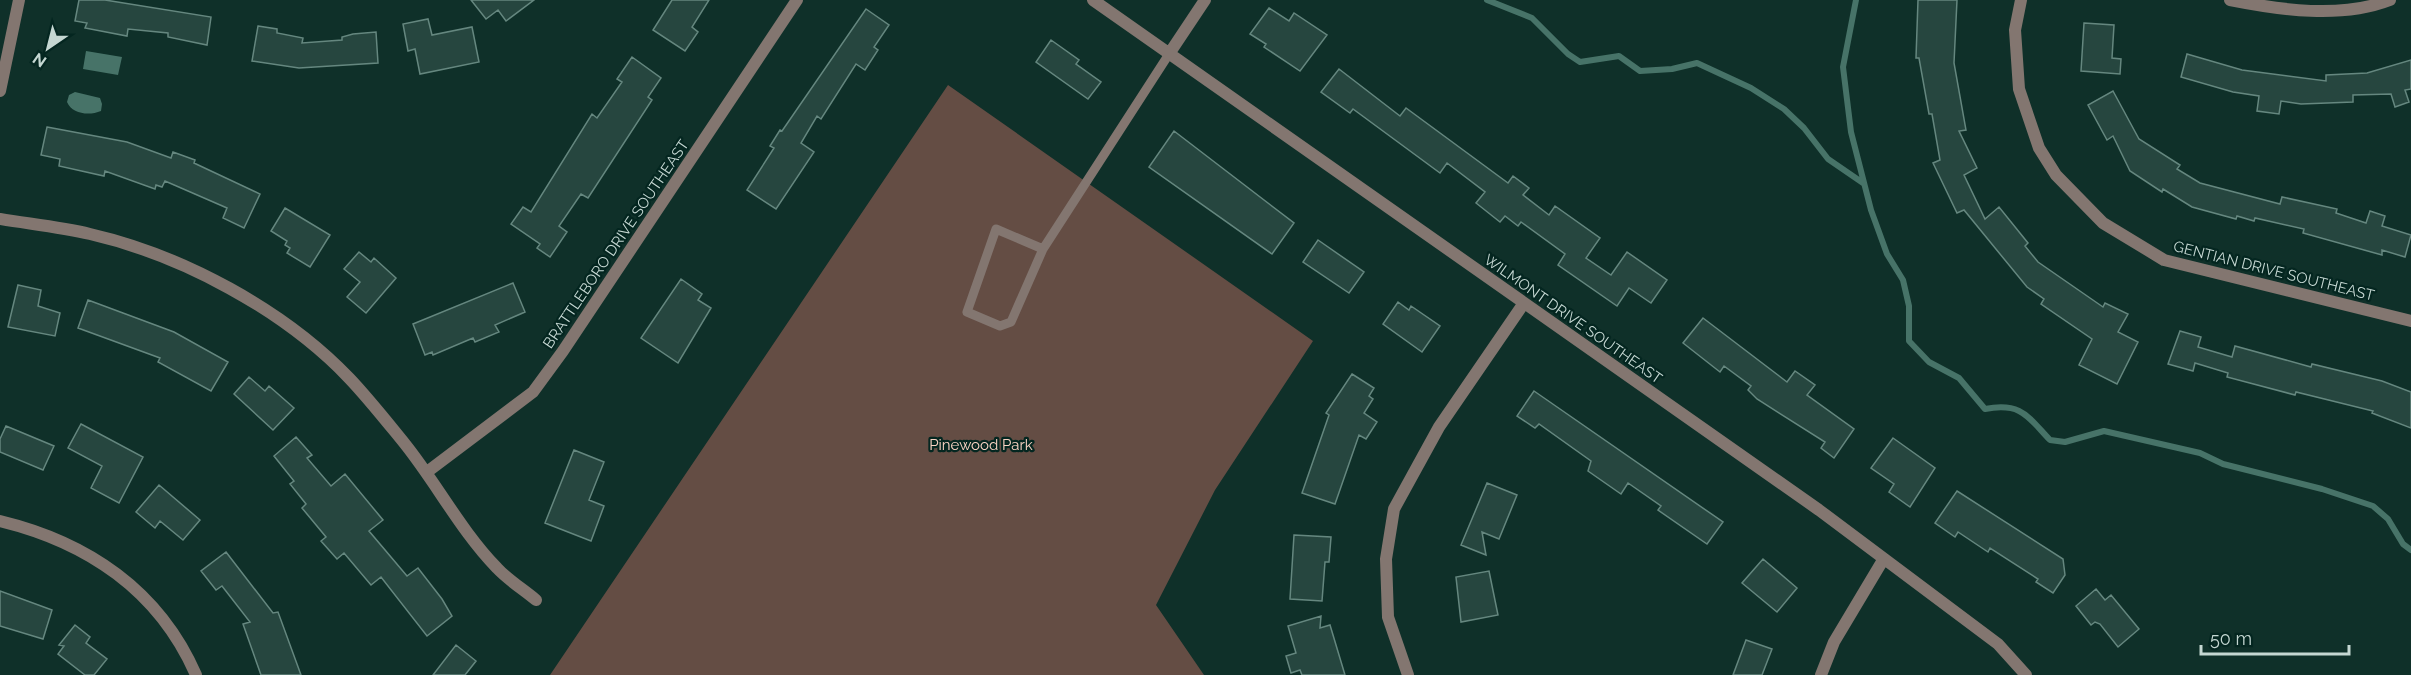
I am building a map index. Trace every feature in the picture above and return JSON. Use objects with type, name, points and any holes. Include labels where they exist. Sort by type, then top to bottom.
[{"type":"street","points":[[0,91],[19,0]]},
{"type":"street","name":"BRATTLEBORO DRIVE SOUTHEAST","points":[[427,472],[533,392],[563,351],[797,0]]},
{"type":"street","name":"WILMONT DRIVE SOUTHEAST","points":[[1093,0],[1819,510],[1998,644],[2026,675]]},
{"type":"street","points":[[1169,54],[1205,0]]},
{"type":"street","name":"GENTIAN DRIVE SOUTHEAST","points":[[2021,0],[2015,30],[2019,89],[2039,148],[2056,175],[2103,223],[2164,260],[2411,321]]},
{"type":"street","points":[[2230,0],[2315,11],[2373,7],[2390,0]]},
{"type":"street","points":[[0,219],[80,232],[122,243],[183,266],[218,283],[298,333],[331,361],[371,402],[427,472],[459,522],[497,568],[536,600]]},
{"type":"street","points":[[1408,675],[1388,617],[1386,559],[1394,509],[1414,468],[1439,427],[1524,303]]},
{"type":"street","points":[[0,521],[47,534],[74,546],[118,574],[164,621],[196,675]]},
{"type":"street","points":[[1821,675],[1834,642],[1883,560]]},
{"type":"lane","points":[[1043,249],[996,229],[967,312],[1000,326],[1011,322],[1043,249],[1169,54]]},
{"type":"green space","name":"Pinewood Park","points":[[948,85],[1313,341],[1215,490],[1156,605],[1204,675],[550,675]]},
{"type":"shaded area","points":[[86,51],[122,57],[118,75],[83,69]]},
{"type":"shaded area","points":[[75,92],[100,98],[101,111],[86,114],[73,109],[67,102],[69,95]]},
{"type":"building","points":[[79,0],[105,0],[211,17],[207,45],[168,37],[168,33],[128,29],[127,36],[85,28],[87,23],[75,21]]},
{"type":"building","points":[[471,0],[534,0],[506,21],[498,10],[486,19]]},
{"type":"building","points":[[672,0],[709,0],[692,27],[698,32],[685,51],[653,30]]},
{"type":"building","points":[[1918,0],[1957,0],[1954,63],[1966,130],[1959,131],[1977,168],[1964,175],[1985,219],[1999,207],[2028,243],[2025,246],[2038,262],[2103,307],[2105,303],[2128,314],[2118,332],[2138,342],[2117,384],[2079,365],[2092,339],[2041,304],[2044,299],[2027,287],[1964,210],[1957,213],[1933,163],[1940,160],[1919,58],[1916,58]]},
{"type":"building","points":[[1269,8],[1289,21],[1294,13],[1327,35],[1300,71],[1264,47],[1266,44],[1250,34]]},
{"type":"building","points":[[866,9],[889,25],[874,47],[878,50],[865,70],[856,64],[821,119],[817,116],[801,143],[814,152],[776,209],[747,190],[774,148],[770,146],[780,130],[782,131]]},
{"type":"building","points":[[428,19],[432,35],[472,27],[479,62],[420,74],[415,49],[408,51],[403,24]]},
{"type":"building","points":[[2084,23],[2114,25],[2112,58],[2121,59],[2120,74],[2081,71]]},
{"type":"building","points":[[258,26],[277,29],[277,33],[303,38],[302,43],[342,40],[342,37],[353,34],[376,32],[378,63],[299,68],[252,61]]},
{"type":"building","points":[[1051,40],[1079,60],[1076,64],[1101,82],[1088,99],[1036,62]]},
{"type":"building","points":[[2187,54],[2242,70],[2326,81],[2326,75],[2367,73],[2411,60],[2411,89],[2405,90],[2409,102],[2395,107],[2391,94],[2353,95],[2353,102],[2301,104],[2281,101],[2279,114],[2257,111],[2259,96],[2233,92],[2181,77]]},
{"type":"building","points":[[632,57],[661,78],[648,97],[652,100],[588,198],[581,194],[559,226],[567,232],[550,257],[537,248],[540,244],[511,224],[523,207],[531,212],[592,114],[597,118],[622,82],[617,79]]},
{"type":"building","points":[[1339,69],[1400,116],[1406,108],[1508,183],[1513,176],[1529,188],[1523,195],[1549,215],[1555,206],[1600,238],[1586,258],[1611,275],[1627,252],[1667,280],[1651,303],[1629,288],[1617,306],[1558,265],[1565,254],[1521,222],[1518,226],[1505,216],[1500,222],[1476,203],[1485,192],[1447,163],[1440,173],[1353,109],[1350,113],[1321,92]]},
{"type":"building","points":[[2113,91],[2139,139],[2180,165],[2177,169],[2200,183],[2280,204],[2282,197],[2337,209],[2336,213],[2366,223],[2370,211],[2385,216],[2382,226],[2411,235],[2405,257],[2382,250],[2382,255],[2303,233],[2304,229],[2255,218],[2254,221],[2237,216],[2236,219],[2192,207],[2163,189],[2162,192],[2130,171],[2113,136],[2107,140],[2088,105]]},
{"type":"building","points":[[47,127],[127,142],[171,158],[173,152],[195,160],[194,163],[260,194],[244,228],[223,218],[227,208],[165,181],[162,187],[156,185],[155,189],[105,171],[104,176],[59,166],[60,159],[41,155]]},
{"type":"building","points":[[1174,131],[1294,223],[1272,254],[1149,167]]},
{"type":"building","points":[[285,208],[330,235],[310,267],[287,253],[290,248],[285,245],[287,241],[271,231]]},
{"type":"building","points":[[1318,240],[1364,272],[1349,293],[1303,262]]},
{"type":"building","points":[[359,252],[371,262],[374,258],[396,278],[366,313],[347,297],[360,282],[344,269]]},
{"type":"building","points":[[681,279],[702,294],[698,300],[711,308],[678,363],[641,338]]},
{"type":"building","points":[[513,283],[525,312],[495,325],[499,332],[475,342],[473,338],[433,355],[432,352],[425,355],[413,324]]},
{"type":"building","points":[[18,285],[41,290],[38,306],[60,313],[55,336],[8,327]]},
{"type":"building","points":[[88,300],[174,332],[228,362],[211,391],[158,362],[160,358],[78,328]]},
{"type":"building","points":[[1398,302],[1409,310],[1411,306],[1440,326],[1422,352],[1383,324]]},
{"type":"building","points":[[1703,318],[1787,382],[1795,371],[1815,385],[1807,395],[1854,429],[1834,458],[1821,448],[1825,442],[1757,399],[1748,390],[1751,386],[1724,366],[1720,372],[1683,343]]},
{"type":"building","points":[[2180,331],[2201,337],[2198,347],[2232,357],[2235,346],[2311,367],[2312,364],[2382,381],[2411,392],[2411,428],[2372,413],[2373,411],[2296,392],[2295,395],[2227,377],[2228,373],[2195,363],[2193,371],[2168,364]]},
{"type":"building","points":[[1352,374],[1374,388],[1369,396],[1373,399],[1364,413],[1377,422],[1366,439],[1359,435],[1335,504],[1302,493],[1329,415],[1326,413]]},
{"type":"building","points":[[249,377],[265,391],[269,386],[294,408],[273,430],[234,394]]},
{"type":"building","points":[[1534,391],[1723,522],[1707,544],[1658,510],[1661,506],[1628,483],[1621,494],[1588,471],[1591,461],[1539,424],[1535,428],[1517,416]]},
{"type":"building","points":[[81,424],[143,457],[119,503],[91,488],[102,466],[68,448]]},
{"type":"building","points":[[6,426],[54,446],[43,470],[0,452],[0,439]]},
{"type":"building","points":[[296,437],[312,455],[307,458],[331,486],[345,474],[383,520],[369,531],[407,576],[418,568],[442,599],[452,616],[427,636],[381,577],[371,585],[344,553],[337,559],[321,541],[326,537],[302,508],[306,504],[290,484],[294,481],[274,456]]},
{"type":"building","points":[[1893,438],[1935,468],[1910,507],[1889,492],[1894,484],[1871,468]]},
{"type":"building","points":[[574,450],[604,462],[589,500],[604,506],[591,541],[545,523]]},
{"type":"building","points":[[1487,483],[1517,495],[1499,539],[1482,532],[1486,555],[1461,545]]},
{"type":"building","points":[[159,485],[200,520],[183,540],[160,521],[155,528],[136,512]]},
{"type":"building","points":[[1957,491],[2063,559],[2065,575],[2053,593],[2036,582],[2038,579],[1990,548],[1988,552],[1958,532],[1955,537],[1935,523]]},
{"type":"building","points":[[1294,535],[1331,537],[1329,562],[1325,562],[1322,601],[1290,599]]},
{"type":"building","points":[[226,552],[273,613],[278,612],[301,675],[261,675],[243,624],[250,622],[222,586],[216,590],[201,571]]},
{"type":"building","points":[[1763,559],[1797,588],[1777,612],[1742,583]]},
{"type":"building","points":[[1489,571],[1498,615],[1461,622],[1456,577]]},
{"type":"building","points":[[2096,589],[2105,600],[2111,595],[2139,629],[2118,647],[2100,624],[2095,622],[2091,625],[2076,606]]},
{"type":"building","points":[[0,591],[52,610],[43,639],[0,626]]},
{"type":"building","points":[[1321,616],[1320,628],[1330,625],[1345,675],[1302,675],[1300,670],[1291,673],[1286,656],[1296,653],[1288,626]]},
{"type":"building","points":[[75,625],[90,637],[86,643],[107,659],[94,675],[85,675],[58,654],[64,646],[59,645]]},
{"type":"building","points":[[1746,640],[1772,649],[1762,675],[1733,675]]},
{"type":"building","points":[[456,645],[476,661],[465,675],[433,675]]},
{"type":"waterway","points":[[1487,0],[1532,18],[1568,54],[1580,62],[1619,56],[1640,71],[1672,69],[1697,63],[1751,88],[1784,109],[1804,128],[1828,159],[1863,183]]},
{"type":"waterway","points":[[1856,0],[1843,67],[1851,132],[1871,210],[1887,254],[1903,280],[1909,306],[1909,341],[1929,362],[1959,378],[1985,409],[2008,408],[2023,413],[2050,440],[2065,442],[2104,431],[2200,453],[2223,464],[2322,489],[2373,506],[2388,519],[2403,544],[2411,550]]}]
